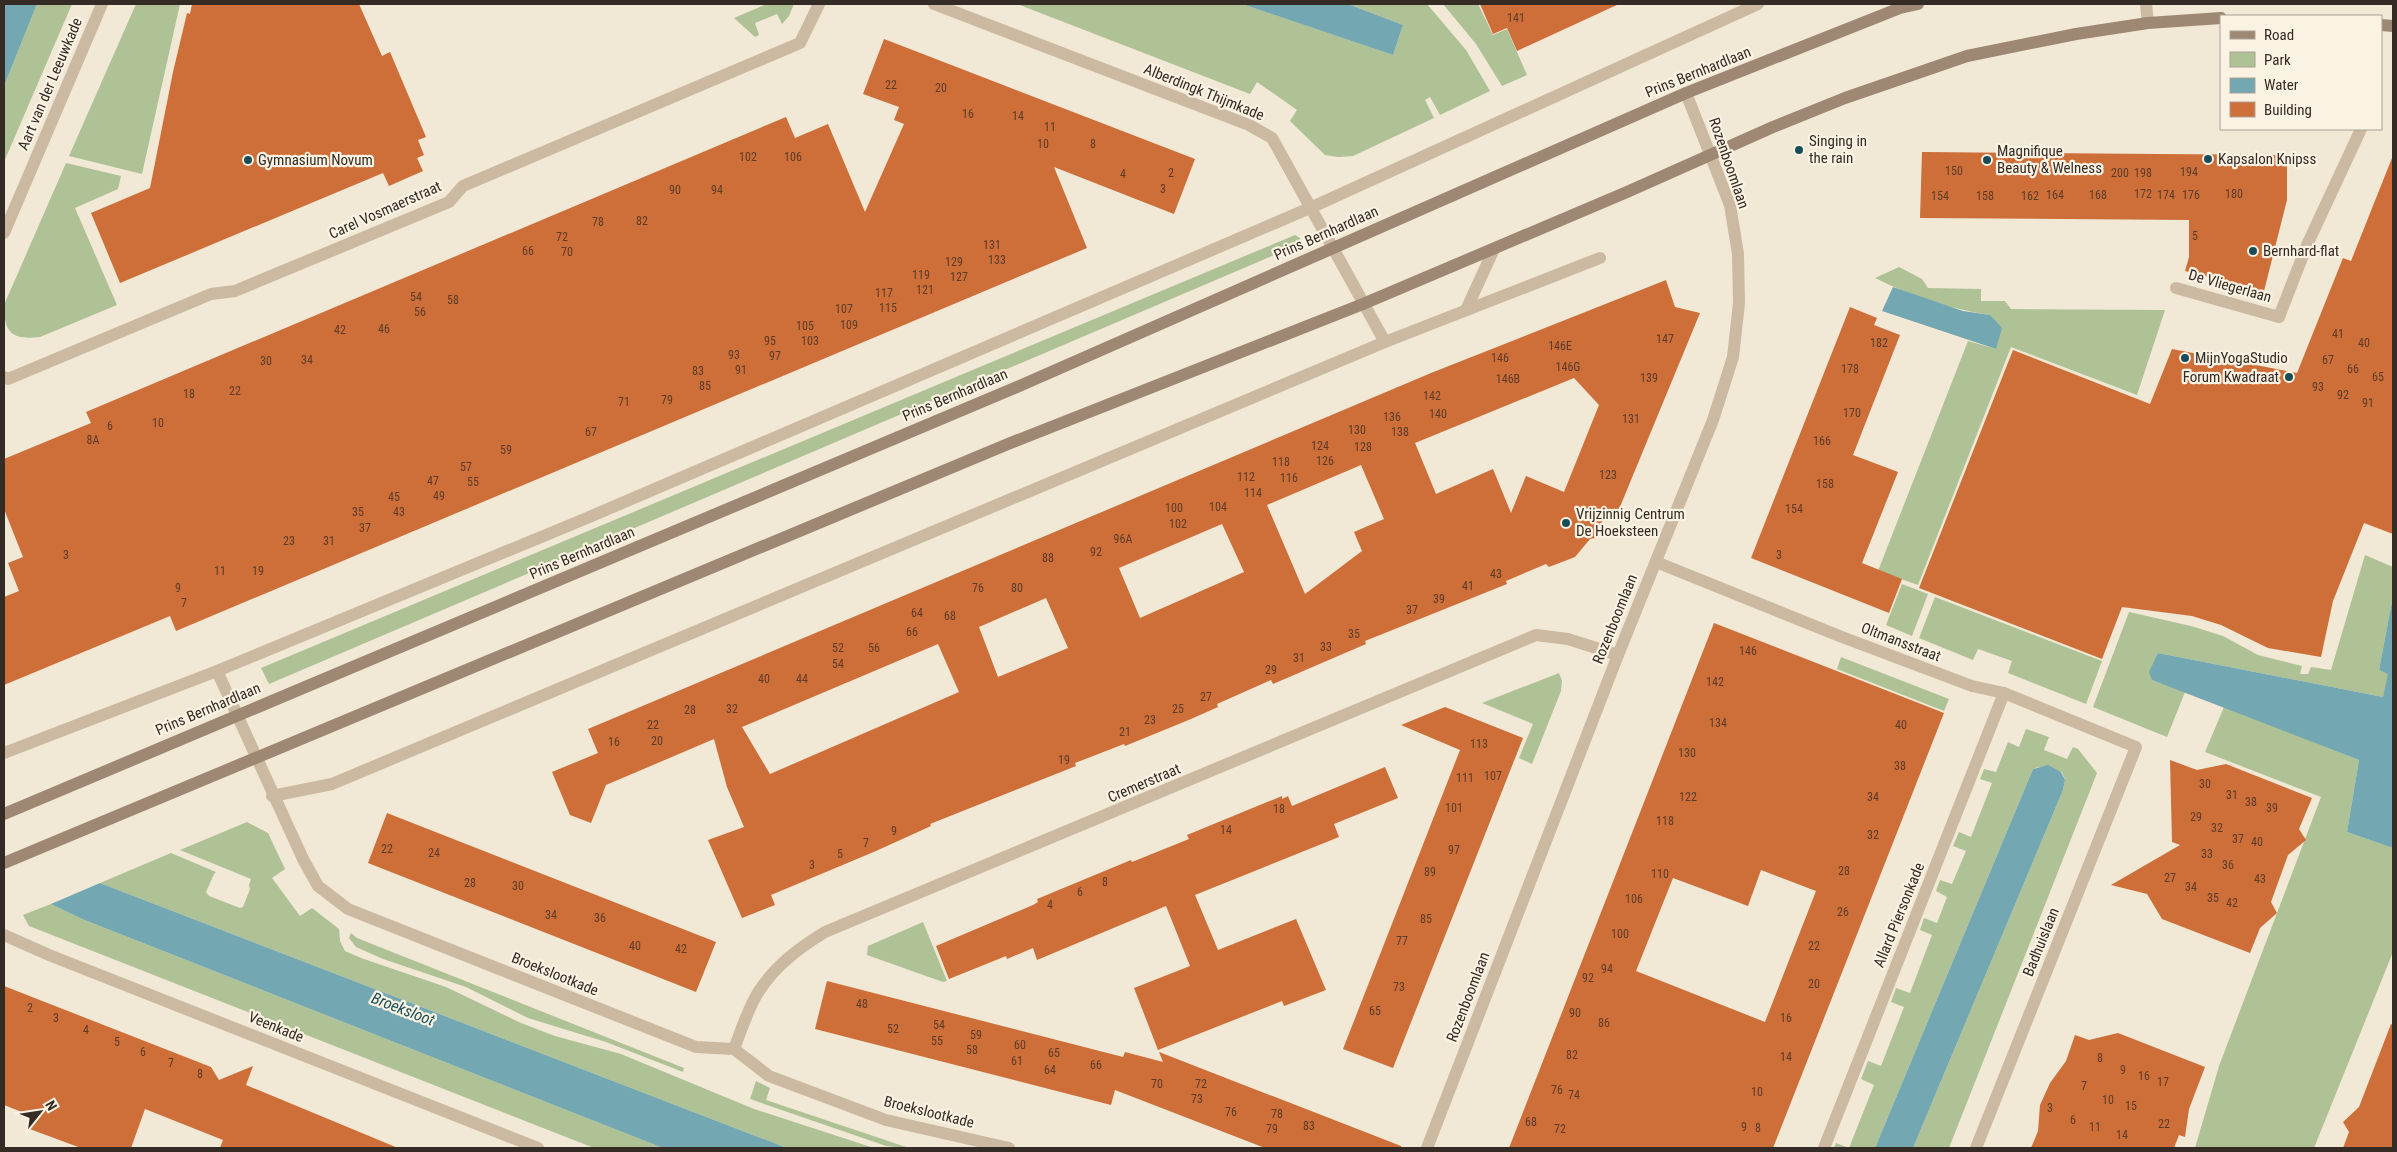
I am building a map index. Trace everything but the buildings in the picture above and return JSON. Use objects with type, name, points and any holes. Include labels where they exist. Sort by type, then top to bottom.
[{"type":"main road","name":"Prins Bernhardlaan","points":[[4,814],[1008,390],[1686,93],[1900,8],[1918,4]]},
{"type":"main road","points":[[4,864],[1008,444],[1363,304],[1844,98],[1967,56],[2076,34],[2148,23],[2220,18]]},
{"type":"street","name":"Aart van der Leeuwkade","points":[[4,233],[102,4]]},
{"type":"street","name":"Carel Vosmaerstraat","points":[[4,377],[8,379],[211,294],[235,291],[440,206],[449,202],[463,186],[800,43],[819,4]]},
{"type":"street","name":"Alberdingk Thijmkade","points":[[934,4],[1249,125],[1272,138],[1384,342]]},
{"type":"street","name":"Prins Bernhardlaan","points":[[4,753],[217,671],[587,518],[1310,208],[1758,4]]},
{"type":"street","points":[[2146,4],[2148,23]]},
{"type":"street","name":"Rozenboomlaan","points":[[1427,1148],[1618,655],[1713,420],[1733,357],[1739,303],[1738,254],[1730,206],[1686,93]]},
{"type":"street","name":"De Vliegerlaan","points":[[2176,288],[2279,317],[2307,245],[2361,130]]},
{"type":"street","points":[[1466,310],[1494,249]]},
{"type":"street","points":[[272,796],[332,784],[1384,342],[1600,258]]},
{"type":"street","name":"Oltmansstraat","points":[[1656,562],[1842,637],[1972,686],[2004,693],[2136,748]]},
{"type":"street","name":"Cremerstraat","points":[[734,1049],[758,993],[764,985],[797,949],[825,932],[1111,815],[1536,635],[1568,639],[1618,655]]},
{"type":"street","name":"Broekslootkade","points":[[217,671],[272,796],[318,886],[348,910],[696,1047],[734,1049],[769,1076],[886,1120],[1009,1148]]},
{"type":"street","name":"Allard Piersonkade","points":[[1824,1148],[2004,693]]},
{"type":"street","name":"Badhuislaan","points":[[1976,1148],[2136,748]]},
{"type":"street","name":"Veenkade","points":[[4,935],[49,955],[538,1148]]},
{"type":"green space","points":[[37,4],[72,4],[4,162],[4,86]]},
{"type":"green space","points":[[136,4],[180,4],[142,174],[69,156]]},
{"type":"green space","points":[[767,4],[794,4],[789,16],[782,24],[777,14],[755,23],[759,35],[755,37],[734,18]]},
{"type":"green space","points":[[1017,4],[1242,4],[1393,55],[1403,25],[1348,4],[1427,4],[1466,50],[1490,91],[1440,115],[1430,97],[1425,100],[1434,118],[1353,156],[1338,157],[1325,155],[1290,121],[1297,110],[1257,82],[1250,94]]},
{"type":"green space","points":[[1443,4],[1478,4],[1493,35],[1507,29],[1527,75],[1502,86],[1476,44]]},
{"type":"green space","points":[[66,163],[121,176],[118,189],[75,208],[117,305],[40,337],[16,336],[8,328],[4,315],[4,305]]},
{"type":"green space","points":[[1295,235],[1300,238],[1300,244],[269,684],[261,668]]},
{"type":"green space","points":[[1899,267],[1922,279],[1928,288],[1981,289],[1981,301],[2005,301],[2011,309],[2165,310],[2137,395],[2011,347],[1918,585],[1878,571],[1968,341],[1996,349],[1990,315],[1931,301],[1875,278]]},
{"type":"green space","points":[[2365,555],[2393,567],[2393,596],[2379,670],[2389,674],[2383,697],[2158,653],[2152,680],[2185,692],[2167,737],[2093,707],[2129,612],[2191,626],[2223,636],[2258,655],[2302,666],[2300,674],[2308,674],[2311,667],[2331,670]]},
{"type":"green space","points":[[1902,584],[1928,594],[1912,636],[1886,625]]},
{"type":"green space","points":[[1935,597],[2102,661],[2086,704],[2008,673],[2012,661],[1978,649],[1973,660],[1919,638]]},
{"type":"green space","points":[[1841,657],[1949,699],[1944,711],[1837,669]]},
{"type":"green space","points":[[1559,673],[1562,681],[1561,691],[1532,764],[1519,758],[1533,724],[1482,703]]},
{"type":"green space","points":[[2224,707],[2359,760],[2347,832],[2393,848],[2393,952],[2314,1148],[2195,1148],[2219,1066],[2321,797],[2205,752]]},
{"type":"green space","points":[[2026,729],[2049,737],[2044,750],[2067,759],[2073,747],[2078,749],[2097,773],[1949,1148],[1913,1148],[2063,790],[2065,780],[2062,772],[2038,767],[2033,769],[1875,1148],[1849,1148],[1874,1085],[1861,1079],[1868,1061],[1881,1066],[1904,1007],[1891,1002],[1896,988],[1910,993],[1932,935],[1920,930],[1924,918],[1937,923],[1947,897],[1936,891],[1940,880],[1952,884],[1966,851],[1953,846],[1959,832],[1971,837],[1992,783],[1980,779],[1984,769],[1996,772],[2008,742],[2019,747]]},
{"type":"green space","points":[[247,822],[268,833],[285,869],[272,878],[300,916],[312,908],[339,929],[340,941],[345,951],[446,987],[521,1023],[555,1036],[621,1054],[754,1109],[874,1148],[787,1148],[100,883],[171,853],[216,872],[206,892],[209,896],[240,908],[243,907],[250,889],[251,879],[180,850]]},
{"type":"green space","points":[[51,904],[82,919],[663,1148],[594,1148],[29,926],[23,915]]},
{"type":"green space","points":[[923,922],[947,981],[943,982],[867,955],[868,946]]},
{"type":"green space","points":[[351,933],[357,938],[684,1068],[683,1072],[606,1042],[528,1018],[466,987],[383,959],[356,947],[349,938]]},
{"type":"green space","points":[[756,1081],[770,1088],[766,1100],[909,1148],[886,1146],[750,1099]]},
{"type":"green space","points":[[1836,1143],[1849,1148],[1834,1148]]},
{"type":"water","points":[[4,4],[37,4],[4,86]]},
{"type":"water","points":[[1242,4],[1348,4],[1403,25],[1393,55]]},
{"type":"water","points":[[1893,287],[1963,311],[1990,315],[2002,328],[1996,349],[1882,311]]},
{"type":"water","points":[[2393,596],[2393,848],[2347,832],[2359,760],[2152,680],[2149,672],[2158,653],[2383,697],[2388,674],[2379,670]]},
{"type":"water","points":[[2048,765],[2061,772],[2065,780],[2063,790],[1913,1148],[1875,1148],[2033,769]]},
{"type":"water","name":"Broeksloot","points":[[100,883],[787,1148],[663,1148],[82,919],[51,904]]},
{"type":"place","name":"Singing in the rain","points":[[1799,150]]},
{"type":"place","name":"Kapsalon Knipss","points":[[2208,159]]},
{"type":"place","name":"Gymnasium Novum","points":[[248,160]]},
{"type":"place","name":"Magnifique Beauty & Welness","points":[[1987,160]]},
{"type":"place","name":"Bernhard-flat","points":[[2253,251]]},
{"type":"place","name":"MijnYogaStudio","points":[[2185,358]]},
{"type":"place","name":"Forum Kwadraat","points":[[2289,377]]},
{"type":"place","name":"Vrijzinnig Centrum De Hoeksteen","points":[[1566,523]]}]
